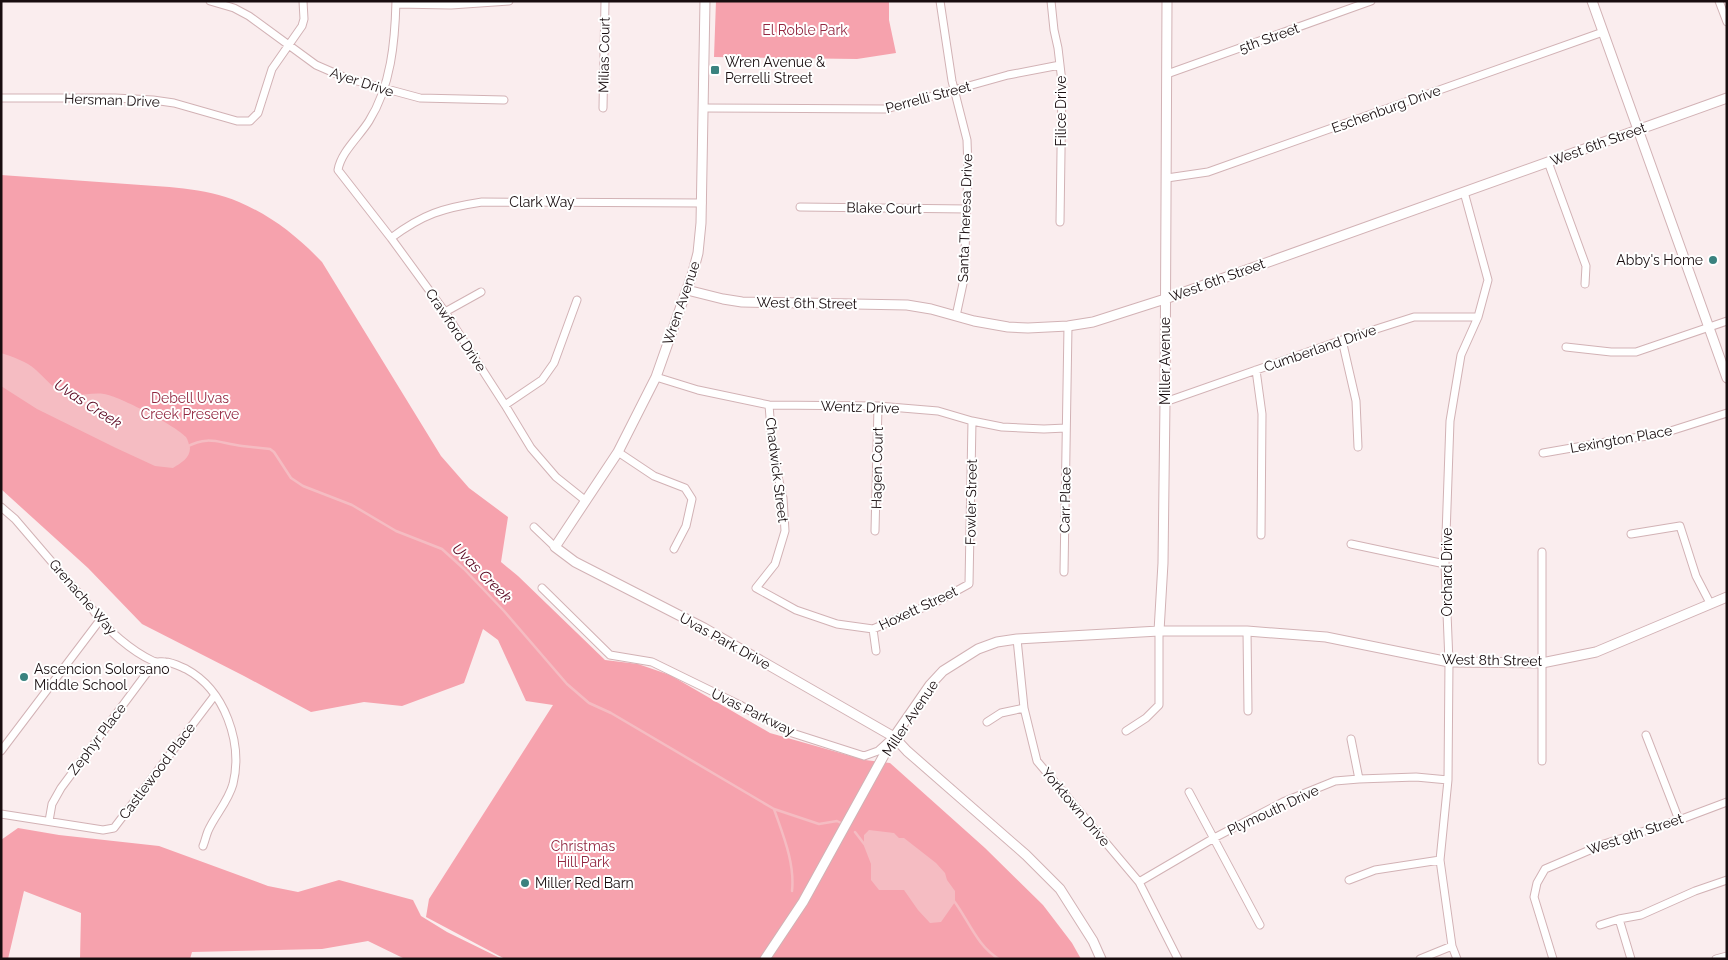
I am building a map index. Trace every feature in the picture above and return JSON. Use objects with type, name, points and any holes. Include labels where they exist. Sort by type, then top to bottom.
[{"type":"street","name":"Ayer Drive","points":[[210,1],[234,8],[262,23],[316,65],[331,73],[420,98],[504,100]]},
{"type":"street","points":[[289,45],[302,26],[304,19],[303,1]]},
{"type":"street","points":[[384,89],[394,46],[396,3],[451,5],[509,1]]},
{"type":"street","name":"Milias Court","points":[[603,108],[605,1]]},
{"type":"street","name":"Wren Avenue","points":[[555,547],[618,452],[656,377],[687,290],[698,252],[701,235],[702,204],[705,1]]},
{"type":"street","name":"Santa Theresa Drive","points":[[940,1],[942,22],[955,90],[967,140],[964,287],[956,316]]},
{"type":"street","name":"Filice Drive","points":[[1051,1],[1062,82],[1060,222]]},
{"type":"street","name":"Miller Avenue","points":[[1159,631],[1163,563],[1168,1]]},
{"type":"street","name":"5th Street","points":[[1167,74],[1371,1]]},
{"type":"street","points":[[1592,1],[1727,378]]},
{"type":"street","points":[[1719,1],[1727,22]]},
{"type":"street","name":"Eschenburg Drive","points":[[1167,178],[1208,172],[1603,32]]},
{"type":"street","name":"Hersman Drive","points":[[1,98],[153,100],[237,121],[250,121],[258,113],[272,69],[289,45]]},
{"type":"street","name":"Perrelli Street","points":[[703,108],[886,109],[1022,72],[1060,65]]},
{"type":"street","name":"Crawford Drive","points":[[384,89],[370,120],[345,154],[338,170],[445,312],[531,448],[556,477],[586,501]]},
{"type":"street","name":"West 6th Street","points":[[687,290],[742,302],[907,305],[1008,327],[1068,326],[1093,322],[1165,299],[1727,98]]},
{"type":"street","points":[[1548,162],[1586,266],[1585,284]]},
{"type":"street","name":"Orchard Drive","points":[[1457,959],[1452,946],[1440,860],[1448,780],[1449,662],[1445,564],[1450,421],[1462,355],[1478,317],[1488,280],[1464,192]]},
{"type":"street","name":"Clark Way","points":[[391,238],[426,216],[449,207],[482,202],[702,204]]},
{"type":"street","name":"Blake Court","points":[[800,207],[967,209]]},
{"type":"street","points":[[445,312],[481,292]]},
{"type":"street","points":[[505,405],[542,380],[554,363],[576,300]]},
{"type":"street","name":"Cumberland Drive","points":[[1165,402],[1414,317],[1478,317]]},
{"type":"street","points":[[1566,347],[1611,352],[1636,352],[1727,320]]},
{"type":"street","name":"Carr Place","points":[[1064,572],[1068,326]]},
{"type":"street","points":[[1342,340],[1356,401],[1358,448]]},
{"type":"street","points":[[1256,370],[1262,414],[1261,535]]},
{"type":"street","name":"Wentz Drive","points":[[656,377],[698,390],[769,405],[878,406],[938,411],[1002,427],[1066,428]]},
{"type":"street","name":"Chadwick Street","points":[[769,405],[774,455],[783,498],[785,531],[775,564]]},
{"type":"street","name":"Hagen Court","points":[[875,531],[878,406]]},
{"type":"street","name":"Lexington Place","points":[[1543,453],[1661,434],[1727,413]]},
{"type":"street","name":"Fowler Street","points":[[969,584],[972,421]]},
{"type":"street","points":[[618,452],[654,476],[685,488],[692,499],[686,526],[674,549]]},
{"type":"street","name":"Grenache Way","points":[[1,506],[49,558],[100,620],[124,644],[155,662],[165,662],[188,670],[215,695],[233,733],[235,766],[232,786],[208,830],[203,846]]},
{"type":"street","points":[[1631,534],[1680,526],[1696,576],[1710,603]]},
{"type":"street","points":[[534,527],[555,547]]},
{"type":"street","points":[[1351,544],[1445,564]]},
{"type":"street","name":"Uvas Park Drive","points":[[555,547],[575,562],[704,628],[894,737]]},
{"type":"street","points":[[1542,552],[1542,762]]},
{"type":"street","name":"Hoxett Street","points":[[775,564],[756,588],[796,610],[837,624],[874,629],[938,601],[969,584]]},
{"type":"street","name":"Uvas Parkway","points":[[542,588],[610,655],[652,662],[740,705],[786,731],[864,756],[878,751],[894,737]]},
{"type":"street","name":"West 8th Street","points":[[1247,631],[1326,637],[1449,662],[1542,663],[1596,652],[1727,597]]},
{"type":"street","points":[[1,751],[100,620]]},
{"type":"street","points":[[874,629],[876,651]]},
{"type":"street","points":[[1126,731],[1146,718],[1159,705],[1159,631]]},
{"type":"street","name":"Miller Avenue","points":[[765,959],[803,902],[894,737],[930,685],[943,671],[978,649],[997,642],[1017,639],[1159,631],[1247,631]]},
{"type":"street","points":[[1247,631],[1248,711]]},
{"type":"street","name":"Yorktown Drive","points":[[1017,639],[1024,708],[1037,761],[1139,882],[1178,959]]},
{"type":"street","name":"Zephyr Place","points":[[49,821],[52,804],[61,788],[155,662]]},
{"type":"street","name":"Castlewood Place","points":[[1,814],[102,830],[114,828],[215,695]]},
{"type":"street","points":[[988,722],[1001,713],[1024,708]]},
{"type":"street","points":[[1646,735],[1679,820]]},
{"type":"street","points":[[894,737],[907,751],[1026,854],[1060,889],[1093,941],[1101,959]]},
{"type":"street","points":[[1351,739],[1359,779]]},
{"type":"street","name":"Plymouth Drive","points":[[1139,882],[1214,838],[1283,802],[1335,781],[1416,777],[1448,780]]},
{"type":"street","points":[[1189,792],[1260,925]]},
{"type":"street","name":"West 9th Street","points":[[1553,959],[1534,897],[1537,883],[1545,869],[1604,844],[1679,820],[1727,802]]},
{"type":"street","points":[[1348,880],[1375,870],[1440,860]]},
{"type":"street","points":[[1600,925],[1641,915],[1695,891],[1727,880]]},
{"type":"street","points":[[1619,919],[1631,959]]},
{"type":"street","points":[[1420,959],[1452,946]]},
{"type":"street","points":[[1716,959],[1727,956]]},
{"type":"green space","name":"El Roble Park","points":[[716,1],[889,1],[889,20],[896,53],[857,59],[714,57]]},
{"type":"green space","points":[[1,175],[169,187],[212,193],[239,202],[263,214],[284,228],[322,262],[441,456],[469,488],[508,517],[501,562],[605,660],[638,664],[670,675],[770,733],[865,760],[890,763],[985,848],[1043,905],[1072,943],[1081,959],[505,959],[426,917],[429,899],[553,705],[526,701],[498,640],[483,629],[464,683],[402,706],[364,702],[311,712],[142,624],[88,568],[1,489]]},
{"type":"green space","points":[[18,828],[59,835],[159,846],[268,886],[298,892],[339,880],[413,900],[421,916],[447,932],[502,959],[405,959],[368,941],[322,949],[192,952],[190,959],[80,959],[81,913],[24,891],[8,959],[1,959],[1,840]]},
{"type":"water","points":[[1,353],[28,364],[54,387],[66,394],[104,394],[147,412],[186,437],[190,452],[185,460],[173,468],[155,466],[37,409],[1,386]]},
{"type":"water","points":[[869,830],[894,833],[899,838],[904,838],[936,863],[945,873],[947,880],[955,891],[955,902],[941,922],[930,923],[904,890],[879,890],[871,880],[871,864],[864,846],[864,835]]},
{"type":"waterway","name":"Uvas Creek","points":[[186,447],[194,443],[207,441],[270,449],[291,478],[303,486],[352,505],[396,531],[442,549],[504,611],[567,684],[589,703],[611,713],[774,809],[819,824],[837,821],[841,823]]},
{"type":"waterway","points":[[774,809],[790,860],[792,891]]},
{"type":"waterway","name":"Uvas Creek","points":[[855,832],[865,845]]},
{"type":"waterway","name":"Uvas Creek","points":[[954,901],[979,940],[991,954],[999,959]]},
{"type":"place","name":"Wren Avenue & Perrelli Street","points":[[715,70]]},
{"type":"place","name":"Abby's Home","points":[[1713,260]]},
{"type":"place","name":"Ascencion Solorsano Middle School","points":[[24,677]]},
{"type":"place","name":"Miller Red Barn","points":[[525,883]]},
{"type":"park label","name":"Debell Uvas Creek Preserve","points":[[190,406]]},
{"type":"park label","name":"Christmas Hill Park","points":[[583,854]]}]
